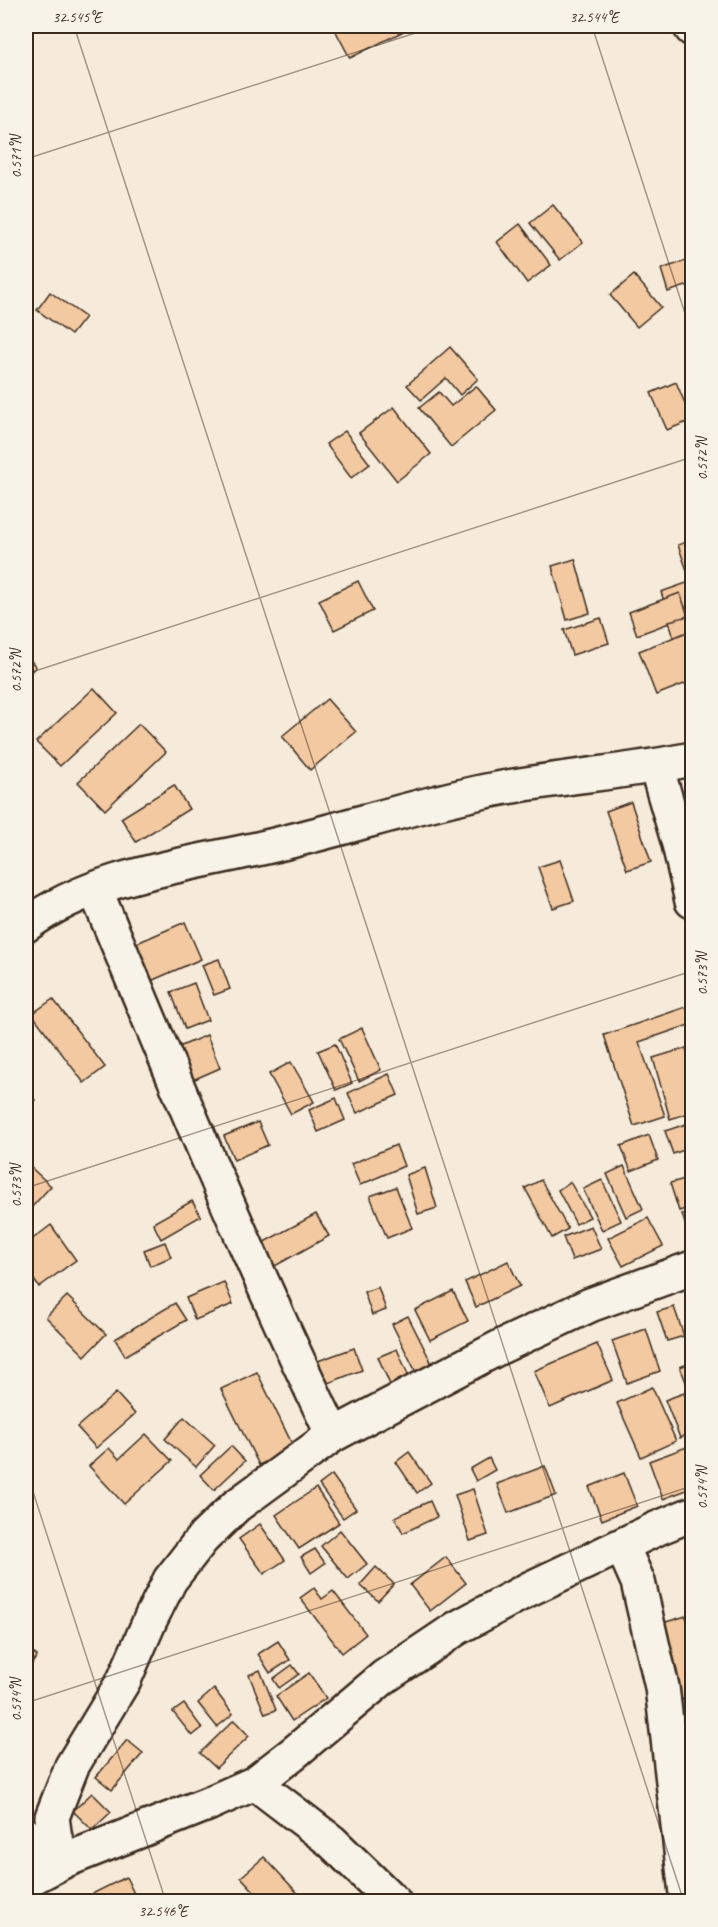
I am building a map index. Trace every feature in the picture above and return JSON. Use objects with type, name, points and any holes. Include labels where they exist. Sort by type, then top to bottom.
[{"type":"street","points":[[26,925],[40,914],[95,889],[174,866],[258,849],[486,791],[693,759]]},
{"type":"street","points":[[656,766],[693,901]]},
{"type":"street","points":[[95,889],[171,1073],[284,1333],[333,1436]]},
{"type":"street","points":[[45,1870],[55,1839],[52,1817],[72,1766],[124,1680],[170,1580],[202,1539],[236,1506],[333,1436],[500,1347],[590,1305],[693,1268]]},
{"type":"street","points":[[45,1870],[255,1783],[384,1677],[457,1628],[529,1589],[693,1514]]},
{"type":"street","points":[[621,1546],[638,1582],[662,1687],[687,1902]]},
{"type":"street","points":[[255,1783],[331,1841],[394,1902]]},
{"type":"street","points":[[26,1835],[45,1870]]},
{"type":"building","points":[[333,26],[403,26],[406,30],[350,58]]},
{"type":"building","points":[[553,205],[583,242],[560,260],[530,223]]},
{"type":"building","points":[[520,224],[551,265],[527,283],[497,242]]},
{"type":"building","points":[[692,259],[692,284],[668,292],[661,269]]},
{"type":"building","points":[[634,275],[661,307],[637,327],[610,295]]},
{"type":"building","points":[[50,292],[85,317],[71,335],[37,310]]},
{"type":"building","points":[[450,347],[478,379],[460,395],[446,378],[421,400],[407,385]]},
{"type":"building","points":[[692,351],[692,381],[687,352]]},
{"type":"building","points":[[676,382],[692,420],[667,430],[651,393]]},
{"type":"building","points":[[476,386],[496,410],[451,447],[419,408],[439,392],[451,406]]},
{"type":"building","points":[[394,407],[431,454],[397,481],[359,433]]},
{"type":"building","points":[[345,431],[370,464],[351,478],[326,444]]},
{"type":"building","points":[[692,540],[692,575],[689,576],[678,545]]},
{"type":"building","points":[[575,559],[590,613],[567,620],[552,566]]},
{"type":"building","points":[[358,581],[373,611],[334,630],[319,600]]},
{"type":"building","points":[[692,581],[692,605],[668,613],[661,592]]},
{"type":"building","points":[[680,593],[688,616],[637,635],[629,612]]},
{"type":"building","points":[[692,615],[692,666],[682,669],[669,621]]},
{"type":"building","points":[[601,618],[609,643],[572,655],[564,630]]},
{"type":"building","points":[[692,630],[692,681],[656,695],[639,651]]},
{"type":"building","points":[[26,655],[36,667],[26,676]]},
{"type":"building","points":[[94,688],[117,713],[60,766],[36,742]]},
{"type":"building","points":[[327,699],[356,732],[310,770],[282,736]]},
{"type":"building","points":[[139,724],[166,752],[105,810],[78,782]]},
{"type":"building","points":[[174,785],[189,809],[136,842],[121,818]]},
{"type":"building","points":[[631,802],[651,862],[627,870],[606,811]]},
{"type":"building","points":[[560,860],[574,901],[553,908],[538,867]]},
{"type":"building","points":[[185,922],[201,959],[144,984],[128,947]]},
{"type":"building","points":[[219,959],[230,989],[214,995],[202,965]]},
{"type":"building","points":[[194,983],[208,1020],[185,1029],[171,992]]},
{"type":"building","points":[[53,999],[105,1067],[84,1083],[32,1014]]},
{"type":"building","points":[[686,1007],[692,1024],[639,1042],[665,1116],[634,1126],[604,1035]]},
{"type":"building","points":[[362,1028],[381,1070],[359,1081],[339,1039]]},
{"type":"building","points":[[207,1035],[220,1068],[186,1083],[172,1050]]},
{"type":"building","points":[[335,1044],[352,1083],[336,1090],[318,1051]]},
{"type":"building","points":[[686,1048],[692,1070],[692,1112],[670,1119],[653,1058]]},
{"type":"building","points":[[291,1062],[314,1102],[291,1114],[269,1074]]},
{"type":"building","points":[[389,1074],[398,1095],[357,1113],[348,1093]]},
{"type":"building","points":[[26,1091],[35,1100],[26,1109]]},
{"type":"building","points":[[336,1098],[345,1120],[318,1132],[309,1110]]},
{"type":"building","points":[[258,1122],[268,1145],[234,1160],[224,1136]]},
{"type":"building","points":[[692,1122],[692,1147],[673,1154],[665,1131]]},
{"type":"building","points":[[649,1135],[658,1160],[631,1171],[621,1146]]},
{"type":"building","points":[[396,1145],[404,1166],[360,1185],[351,1164]]},
{"type":"building","points":[[26,1163],[51,1186],[31,1208],[26,1203]]},
{"type":"building","points":[[624,1166],[643,1209],[626,1217],[607,1174]]},
{"type":"building","points":[[425,1168],[437,1208],[418,1214],[406,1175]]},
{"type":"building","points":[[692,1177],[692,1207],[679,1211],[670,1183]]},
{"type":"building","points":[[541,1180],[568,1229],[552,1238],[525,1188]]},
{"type":"building","points":[[602,1180],[621,1221],[602,1230],[583,1189]]},
{"type":"building","points":[[570,1182],[590,1217],[576,1224],[558,1190]]},
{"type":"building","points":[[396,1187],[412,1228],[387,1238],[370,1196]]},
{"type":"building","points":[[192,1201],[201,1216],[161,1239],[153,1223]]},
{"type":"building","points":[[692,1211],[692,1246],[682,1214]]},
{"type":"building","points":[[316,1214],[329,1236],[266,1271],[253,1248]]},
{"type":"building","points":[[648,1218],[663,1246],[623,1266],[608,1238]]},
{"type":"building","points":[[51,1225],[76,1260],[39,1287],[26,1269],[26,1244]]},
{"type":"building","points":[[591,1226],[601,1249],[572,1260],[563,1237]]},
{"type":"building","points":[[165,1242],[171,1257],[150,1266],[144,1250]]},
{"type":"building","points":[[508,1261],[520,1286],[476,1307],[465,1282]]},
{"type":"building","points":[[224,1282],[233,1304],[195,1320],[186,1298]]},
{"type":"building","points":[[378,1287],[386,1310],[372,1315],[364,1292]]},
{"type":"building","points":[[453,1291],[468,1321],[430,1340],[415,1310]]},
{"type":"building","points":[[67,1296],[106,1334],[85,1356],[46,1317]]},
{"type":"building","points":[[175,1303],[186,1320],[125,1356],[115,1339]]},
{"type":"building","points":[[674,1307],[684,1336],[667,1341],[657,1312]]},
{"type":"building","points":[[408,1316],[433,1366],[417,1374],[392,1324]]},
{"type":"building","points":[[646,1329],[660,1371],[627,1383],[612,1341]]},
{"type":"building","points":[[597,1344],[613,1380],[550,1408],[534,1371]]},
{"type":"building","points":[[354,1348],[362,1370],[323,1385],[315,1362]]},
{"type":"building","points":[[397,1349],[410,1379],[391,1387],[378,1357]]},
{"type":"building","points":[[692,1362],[692,1397],[680,1367]]},
{"type":"building","points":[[257,1372],[294,1448],[259,1465],[221,1389]]},
{"type":"building","points":[[652,1387],[676,1441],[641,1457],[617,1403]]},
{"type":"building","points":[[116,1393],[135,1414],[96,1448],[77,1427]]},
{"type":"building","points":[[684,1393],[692,1415],[692,1433],[680,1438],[665,1400]]},
{"type":"building","points":[[184,1417],[215,1445],[196,1467],[165,1439]]},
{"type":"building","points":[[146,1434],[172,1461],[124,1504],[89,1466],[109,1448],[119,1459]]},
{"type":"building","points":[[692,1445],[692,1488],[663,1499],[649,1461]]},
{"type":"building","points":[[231,1446],[245,1461],[214,1490],[200,1475]]},
{"type":"building","points":[[409,1452],[431,1483],[417,1493],[396,1462]]},
{"type":"building","points":[[489,1458],[495,1470],[476,1481],[470,1469]]},
{"type":"building","points":[[545,1466],[556,1495],[508,1513],[497,1484]]},
{"type":"building","points":[[624,1473],[637,1506],[602,1520],[589,1487]]},
{"type":"building","points":[[332,1475],[356,1509],[343,1518],[319,1485]]},
{"type":"building","points":[[316,1488],[339,1523],[299,1549],[276,1515]]},
{"type":"building","points":[[473,1489],[488,1535],[470,1541],[455,1495]]},
{"type":"building","points":[[430,1501],[437,1517],[403,1533],[395,1517]]},
{"type":"building","points":[[260,1524],[285,1560],[264,1574],[239,1539]]},
{"type":"building","points":[[340,1530],[367,1564],[348,1579],[321,1546]]},
{"type":"building","points":[[315,1549],[325,1563],[311,1573],[301,1557]]},
{"type":"building","points":[[446,1557],[466,1583],[430,1611],[410,1585]]},
{"type":"building","points":[[376,1567],[394,1584],[378,1601],[360,1585]]},
{"type":"building","points":[[314,1588],[322,1599],[333,1591],[366,1634],[342,1653],[300,1598]]},
{"type":"building","points":[[686,1616],[692,1638],[692,1697],[682,1700],[659,1624]]},
{"type":"building","points":[[278,1641],[290,1660],[270,1673],[258,1654]]},
{"type":"building","points":[[26,1648],[37,1656],[26,1673]]},
{"type":"building","points":[[292,1665],[299,1674],[279,1688],[273,1679]]},
{"type":"building","points":[[260,1670],[276,1710],[265,1714],[249,1675]]},
{"type":"building","points":[[309,1673],[326,1698],[292,1721],[276,1696]]},
{"type":"building","points":[[214,1689],[233,1714],[217,1727],[198,1703]]},
{"type":"building","points":[[184,1704],[202,1728],[192,1736],[173,1712]]},
{"type":"building","points":[[234,1720],[249,1736],[216,1768],[200,1753]]},
{"type":"building","points":[[127,1740],[143,1753],[112,1790],[96,1777]]},
{"type":"building","points":[[92,1793],[111,1812],[92,1830],[73,1811]]},
{"type":"building","points":[[264,1857],[306,1902],[264,1902],[241,1877]]},
{"type":"building","points":[[126,1877],[138,1902],[96,1902],[92,1894]]}]
